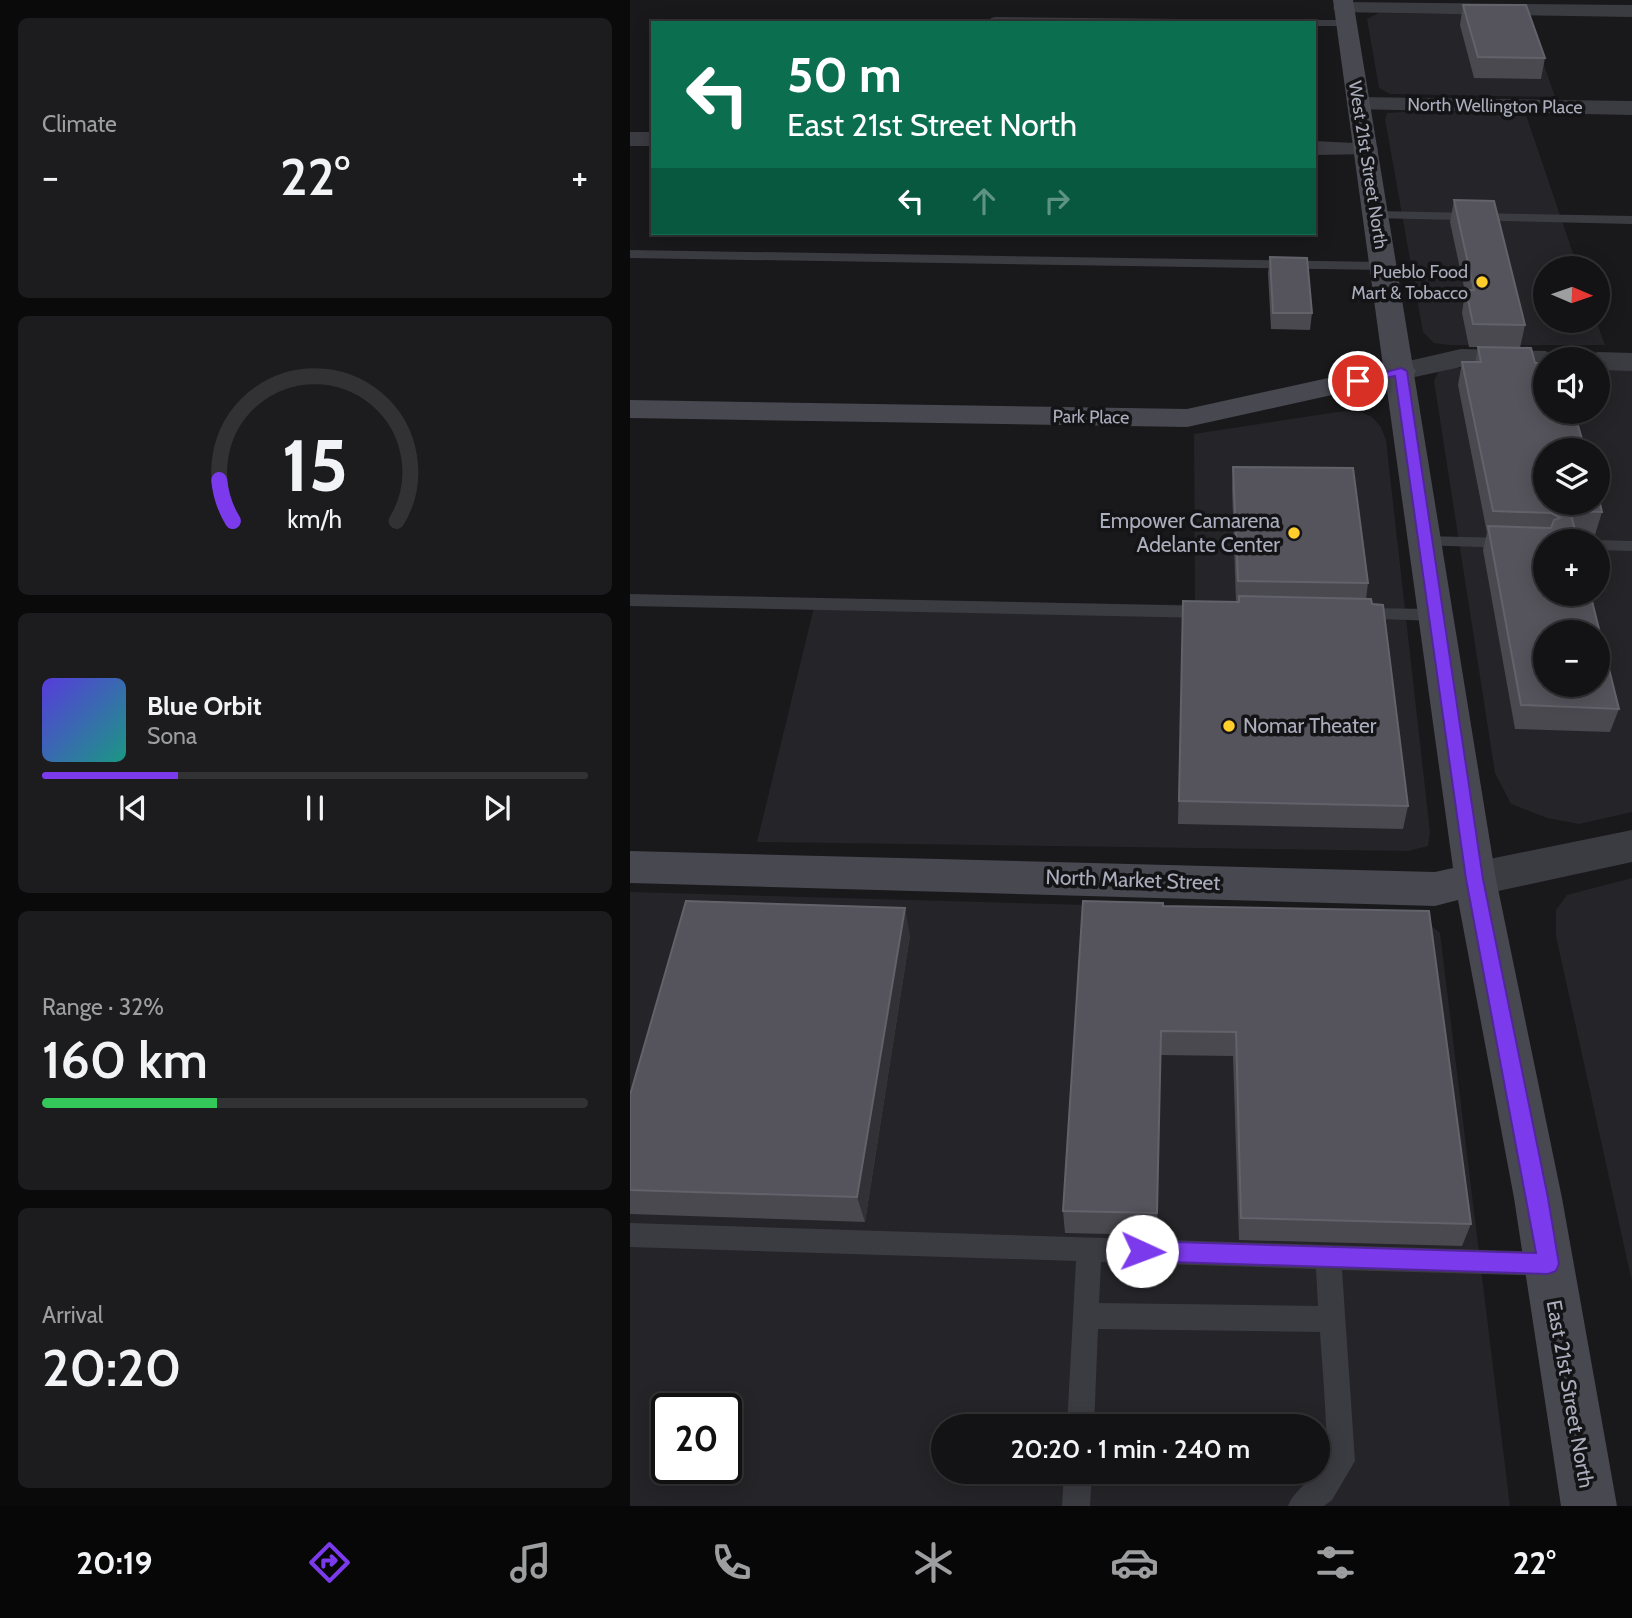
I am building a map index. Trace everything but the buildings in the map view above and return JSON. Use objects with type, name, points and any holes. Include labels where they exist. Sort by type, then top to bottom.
[{"type":"main road","name":"West 21st Street North","points":[[1344,10],[1401,371]]},
{"type":"main road","name":"Park Place","points":[[630,409],[1187,418],[1401,371]]},
{"type":"main road","name":"East 21st Street North","points":[[1401,371],[1475,879],[1538,1198],[1589,1506]]},
{"type":"main road","name":"North Market Street","points":[[630,867],[1435,889],[1475,879]]},
{"type":"street","points":[[1344,10],[1632,11]]},
{"type":"street","name":"North Wellington Place","points":[[1359,104],[1632,108]]},
{"type":"street","points":[[630,139],[651,139]]},
{"type":"street","points":[[1316,148],[1366,149]]},
{"type":"street","name":"Park Place","points":[[1401,371],[1461,358],[1533,360]]},
{"type":"street","points":[[1610,361],[1632,362]]},
{"type":"street","name":"North Market Street","points":[[1475,879],[1632,846]]},
{"type":"lane","points":[[1316,22],[1344,10]]},
{"type":"lane","points":[[995,20],[1052,21]]},
{"type":"lane","points":[[1376,215],[1632,220]]},
{"type":"lane","points":[[630,254],[1384,266]]},
{"type":"lane","points":[[1424,541],[1533,544]]},
{"type":"lane","points":[[1610,545],[1632,546]]},
{"type":"lane","points":[[630,600],[1220,612]]},
{"type":"lane","points":[[1345,614],[1435,615]]},
{"type":"lane","points":[[630,1234],[1548,1264]]},
{"type":"lane","points":[[1081,1414],[1089,1249]]},
{"type":"lane","points":[[1303,1506],[1322,1490],[1341,1461],[1328,1256]]},
{"type":"lane","points":[[1086,1315],[1333,1319]]},
{"type":"lane","points":[[1076,1506],[1077,1484]]},
{"type":"shaded area","points":[[1379,13],[1527,15],[1555,97],[1390,94],[1379,88],[1367,19]]},
{"type":"shaded area","points":[[1525,112],[1574,256],[1533,256],[1533,333],[1601,333],[1605,345],[1449,345],[1434,343],[1423,332],[1385,119],[1387,113]]},
{"type":"shaded area","points":[[1453,368],[1533,369],[1533,424],[1610,424],[1610,370],[1632,370],[1632,812],[1579,824],[1547,818],[1511,804],[1495,773],[1434,381],[1438,372]]},
{"type":"shaded area","points":[[1344,411],[1361,412],[1372,417],[1381,427],[1386,440],[1430,832],[1428,846],[1408,851],[757,842],[816,599],[1195,605],[1194,434]]},
{"type":"shaded area","points":[[1632,878],[1632,1282],[1556,936],[1556,910],[1567,895]]},
{"type":"shaded area","points":[[630,892],[1407,914],[1424,920],[1440,933],[1510,1506],[630,1506]]},
{"type":"place","name":"Pueblo Food Mart & Tobacco","points":[[1482,282]]},
{"type":"place","name":"Empower Camarena Adelante Center","points":[[1294,533]]},
{"type":"place","name":"Nomar Theater","points":[[1229,726]]},
{"type":"route","points":[[1142,1251],[1548,1264],[1538,1198],[1475,879],[1401,371],[1358,381]]}]
